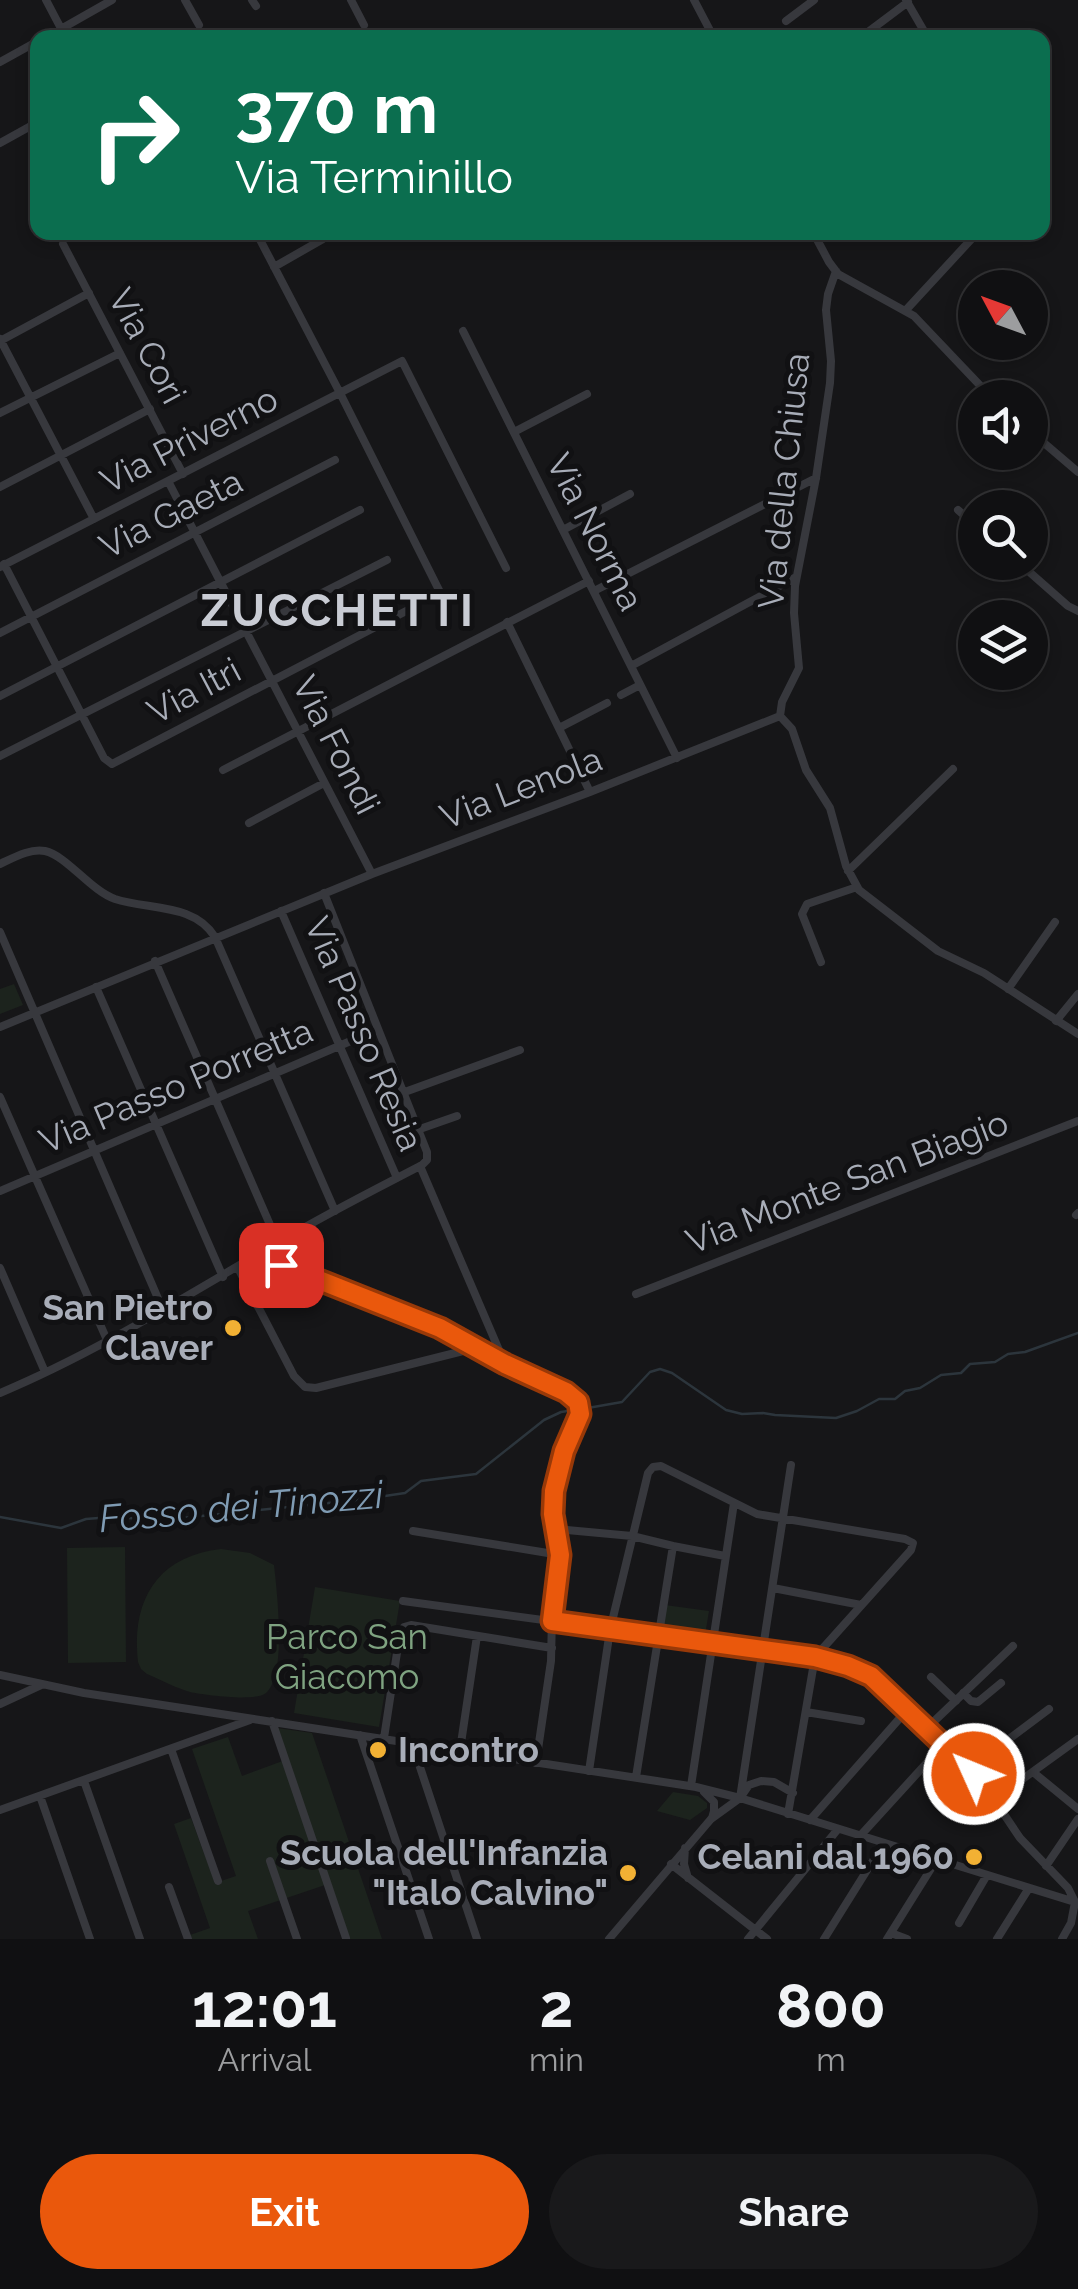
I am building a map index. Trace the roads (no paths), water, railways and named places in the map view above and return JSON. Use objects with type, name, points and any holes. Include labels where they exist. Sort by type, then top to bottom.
[{"type":"street","points":[[46,0],[61,28]]},
{"type":"street","points":[[58,30],[112,0]]},
{"type":"street","points":[[184,0],[199,25]]},
{"type":"street","points":[[350,0],[364,25]]},
{"type":"street","points":[[694,0],[710,30]]},
{"type":"street","points":[[786,21],[814,0]]},
{"type":"street","points":[[870,30],[907,1],[923,30]]},
{"type":"street","points":[[0,62],[30,46]]},
{"type":"street","points":[[0,143],[30,126]]},
{"type":"street","points":[[260,240],[445,602]]},
{"type":"street","points":[[274,267],[322,240]]},
{"type":"street","points":[[818,240],[836,271],[906,310],[973,380]]},
{"type":"street","points":[[906,310],[971,240]]},
{"type":"street","name":"Via Cori","points":[[63,244],[183,474]]},
{"type":"street","name":"Via della Chiusa","points":[[780,716],[798,672],[796,577],[831,375],[826,310],[836,271]]},
{"type":"street","points":[[89,294],[0,340],[94,519]]},
{"type":"street","name":"Via Norma","points":[[464,331],[677,758]]},
{"type":"street","points":[[0,413],[120,353]]},
{"type":"street","name":"Via Priverno","points":[[2,566],[402,362],[506,568]]},
{"type":"street","points":[[514,432],[586,394]]},
{"type":"street","points":[[0,487],[150,409]]},
{"type":"street","points":[[1048,446],[1078,472]]},
{"type":"street","name":"Via Gaeta","points":[[0,634],[336,460]]},
{"type":"street","points":[[594,591],[816,478]]},
{"type":"street","name":"Via Fondi","points":[[168,481],[372,874]]},
{"type":"street","points":[[563,530],[630,494]]},
{"type":"street","points":[[0,696],[360,510]]},
{"type":"street","points":[[0,756],[386,560]]},
{"type":"street","points":[[2,566],[82,714]]},
{"type":"street","points":[[631,666],[796,577]]},
{"type":"street","points":[[1038,580],[1078,612]]},
{"type":"street","points":[[222,770],[589,581]]},
{"type":"street","name":"Via Itri","points":[[82,714],[104,758],[117,763],[410,609]]},
{"type":"street","points":[[506,622],[590,792]]},
{"type":"street","points":[[622,694],[640,685]]},
{"type":"street","points":[[558,728],[607,703]]},
{"type":"street","points":[[780,716],[792,729],[806,770],[832,812],[856,887],[938,951],[975,968],[1078,1034]]},
{"type":"street","name":"Via Lenola","points":[[0,1027],[324,893],[780,716]]},
{"type":"street","points":[[848,871],[953,769]]},
{"type":"street","points":[[249,823],[324,782]]},
{"type":"street","points":[[0,864],[29,852],[48,852],[108,896],[189,914],[202,922],[214,937],[336,1211]]},
{"type":"street","points":[[821,962],[803,908],[856,887]]},
{"type":"street","points":[[324,893],[427,1154],[424,1163],[505,1364]]},
{"type":"street","name":"Via Passo Resia","points":[[282,911],[397,1178]]},
{"type":"street","points":[[1008,989],[1054,922]]},
{"type":"street","points":[[0,932],[163,1310]]},
{"type":"street","points":[[155,962],[278,1243]]},
{"type":"street","points":[[96,987],[223,1277]]},
{"type":"street","points":[[1056,1021],[1078,994]]},
{"type":"street","name":"Via Passo Porretta","points":[[0,1191],[374,1031]]},
{"type":"street","points":[[402,1093],[520,1050]]},
{"type":"street","points":[[0,1097],[107,1340]]},
{"type":"street","points":[[417,1130],[456,1116]]},
{"type":"street","name":"Via Monte San Biagio","points":[[636,1294],[1078,1121]]},
{"type":"street","points":[[0,1393],[163,1310],[424,1163]]},
{"type":"street","points":[[257,1256],[420,1319],[564,1391],[580,1408],[556,1481],[553,1514],[560,1555],[536,1762]]},
{"type":"street","points":[[0,1268],[45,1372]]},
{"type":"street","points":[[238,1268],[294,1376],[305,1388],[475,1348]]},
{"type":"street","points":[[740,1798],[792,1465]]},
{"type":"street","points":[[589,1771],[610,1630],[632,1536],[647,1475],[653,1467],[661,1466],[757,1514],[913,1542],[911,1550],[815,1657],[788,1814]]},
{"type":"street","points":[[693,1786],[734,1503]]},
{"type":"street","points":[[556,1528],[632,1536],[725,1556]]},
{"type":"street","points":[[414,1530],[560,1555]]},
{"type":"street","points":[[636,1778],[673,1546]]},
{"type":"street","points":[[773,1588],[861,1605]]},
{"type":"street","points":[[402,1601],[815,1657],[871,1676],[969,1769],[995,1799],[1020,1838],[1068,1888],[1077,1901],[1062,1939]]},
{"type":"street","points":[[384,1738],[402,1628],[409,1625],[552,1648]]},
{"type":"street","points":[[460,1750],[477,1636]]},
{"type":"street","points":[[928,1728],[1013,1646]]},
{"type":"street","points":[[0,1675],[84,1694],[693,1786],[1077,1901]]},
{"type":"street","points":[[931,1677],[956,1700]]},
{"type":"street","points":[[963,1693],[978,1702],[1001,1683]]},
{"type":"street","points":[[0,1704],[41,1685]]},
{"type":"street","points":[[969,1769],[1049,1709]]},
{"type":"street","points":[[810,1820],[908,1710]]},
{"type":"street","points":[[806,1712],[862,1721]]},
{"type":"street","points":[[0,1810],[255,1718]]},
{"type":"street","points":[[272,1721],[346,1938]]},
{"type":"street","points":[[360,1735],[429,1939]]},
{"type":"street","points":[[412,1742],[477,1939]]},
{"type":"street","points":[[860,1836],[944,1744]]},
{"type":"street","points":[[995,1799],[1076,1744]]},
{"type":"street","points":[[170,1750],[218,1881]]},
{"type":"street","points":[[1032,1772],[1078,1809]]},
{"type":"street","points":[[84,1780],[140,1939]]},
{"type":"street","points":[[609,1939],[711,1819],[740,1798],[750,1785],[763,1780],[793,1792]]},
{"type":"street","points":[[693,1786],[714,1802],[711,1819]]},
{"type":"street","points":[[40,1796],[90,1939]]},
{"type":"street","points":[[1046,1866],[1078,1819]]},
{"type":"street","points":[[748,1939],[838,1829]]},
{"type":"street","points":[[824,1939],[884,1843]]},
{"type":"street","points":[[685,1848],[688,1878]]},
{"type":"street","points":[[907,1939],[889,1936],[937,1860]]},
{"type":"street","points":[[270,1861],[297,1939]]},
{"type":"street","points":[[670,1864],[767,1939]]},
{"type":"street","points":[[959,1923],[987,1875]]},
{"type":"street","points":[[169,1887],[188,1939]]},
{"type":"street","points":[[997,1939],[1030,1888]]},
{"type":"waterway","name":"Fosso dei Tinozzi","points":[[582,1409],[622,1402],[650,1372],[660,1369],[726,1410],[836,1418],[879,1399],[895,1399],[941,1375],[961,1373],[970,1364],[995,1362],[1008,1354],[1078,1333]]},
{"type":"waterway","name":"Fosso dei Tinozzi","points":[[0,1517],[61,1528],[86,1519],[162,1520],[405,1493],[421,1481],[476,1474],[544,1420],[574,1410]]},
{"type":"place","name":"San Pietro Claver","points":[[233,1328]]},
{"type":"place","name":"Incontro","points":[[378,1750]]},
{"type":"place","name":"Celani dal 1960","points":[[974,1857]]},
{"type":"place","name":"Scuola dell'Infanzia \"Italo Calvino\"","points":[[628,1873]]},
{"type":"district","name":"ZUCCHETTI","points":[[338,610]]},
{"type":"park label","name":"Parco San Giacomo","points":[[347,1657]]}]
